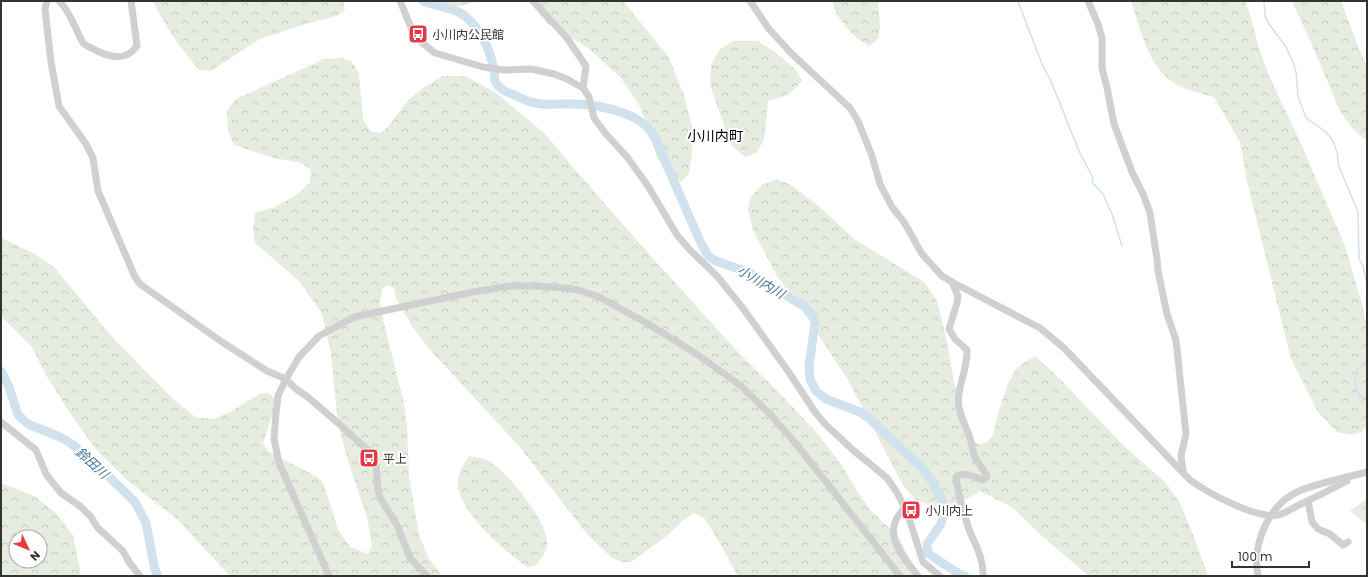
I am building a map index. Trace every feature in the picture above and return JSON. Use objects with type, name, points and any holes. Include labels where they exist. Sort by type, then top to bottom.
[{"type":"street","points":[[46,1],[44,9],[59,106],[86,144],[93,158],[98,191],[135,278],[140,284],[222,342],[267,371],[286,379],[370,452],[376,465],[378,491],[381,499],[397,525],[410,558],[427,576]]},
{"type":"street","points":[[59,1],[68,11],[84,43],[87,46],[112,57],[121,57],[132,52],[137,46],[131,1]]},
{"type":"street","points":[[533,1],[567,38],[586,66],[583,88]]},
{"type":"street","points":[[750,1],[769,29],[791,53],[850,108],[858,121],[872,156],[880,184],[892,207],[904,222],[922,254],[942,276],[1040,328],[1064,348],[1190,480],[1200,487],[1244,509],[1271,516],[1279,515],[1308,502],[1347,481],[1346,477]]},
{"type":"street","points":[[1088,1],[1098,24],[1102,38],[1102,68],[1108,88],[1114,124],[1132,172],[1143,194],[1150,213],[1158,271],[1167,314],[1176,340],[1186,434],[1181,456],[1183,471]]},
{"type":"street","points":[[401,4],[415,37],[435,53],[483,67],[504,70],[531,69],[554,74],[583,88],[589,97],[594,118],[627,157],[648,186],[677,235],[717,276],[746,312],[815,412],[825,424],[853,450],[887,478],[896,491],[910,518],[923,562],[940,576]]},
{"type":"street","points":[[952,282],[958,296],[948,329],[954,339],[967,350],[968,359],[959,393],[959,408],[962,421],[971,440],[976,460],[986,472],[987,477],[983,480],[964,474],[960,474],[956,477],[957,486],[970,530],[984,565],[983,576]]},
{"type":"street","points":[[329,576],[279,463],[274,439],[278,396],[299,357],[313,342],[328,331],[354,317],[510,286],[565,288],[578,290],[599,297],[645,322],[724,373],[741,386],[771,415],[900,576]]},
{"type":"street","points":[[1,422],[36,450],[46,474],[61,492],[80,506],[91,517],[97,527],[123,551],[129,562],[140,576]]},
{"type":"street","points":[[1258,576],[1257,551],[1264,528],[1271,516],[1283,502],[1298,492],[1317,485],[1367,472]]},
{"type":"street","points":[[1308,502],[1312,522],[1318,529],[1330,534],[1342,545],[1348,542]]},
{"type":"street","points":[[905,507],[896,520],[894,526],[894,538],[897,546],[918,576]]},
{"type":"green space","points":[[153,1],[343,1],[345,10],[337,16],[309,23],[260,39],[211,71],[199,70],[168,29]]},
{"type":"green space","points":[[430,1],[477,1],[443,11],[431,7]]},
{"type":"green space","points":[[526,1],[623,1],[668,56],[684,95],[692,127],[692,154],[689,174],[682,181],[674,179],[666,172],[657,157],[641,108],[621,78],[588,48],[548,24],[530,3]]},
{"type":"green space","points":[[833,1],[878,1],[880,27],[878,39],[869,46],[857,38],[839,17]]},
{"type":"green space","points":[[1131,1],[1245,1],[1251,17],[1259,49],[1270,78],[1297,135],[1345,246],[1361,300],[1367,326],[1367,425],[1363,431],[1352,435],[1337,432],[1318,412],[1291,359],[1247,181],[1240,142],[1214,97],[1194,92],[1171,81],[1154,62],[1143,38]]},
{"type":"green space","points":[[1292,1],[1341,1],[1367,67],[1367,139],[1363,138],[1353,129],[1340,111]]},
{"type":"green space","points":[[733,41],[758,41],[776,53],[796,70],[802,80],[787,95],[768,101],[764,140],[756,153],[745,157],[731,145],[710,85],[711,66],[719,50]]},
{"type":"green space","points":[[342,58],[352,62],[359,73],[363,119],[370,131],[380,133],[388,127],[407,101],[423,88],[443,76],[465,76],[495,92],[545,134],[657,263],[738,352],[817,433],[842,465],[856,490],[872,512],[898,536],[915,570],[915,576],[738,576],[705,519],[694,513],[682,521],[668,535],[631,562],[622,562],[612,558],[587,534],[519,446],[431,351],[411,325],[396,298],[394,288],[387,285],[382,289],[380,302],[403,399],[407,426],[409,476],[419,535],[428,557],[442,576],[230,576],[178,520],[127,480],[95,448],[70,413],[46,375],[32,347],[1,316],[1,238],[33,253],[54,267],[112,337],[172,398],[195,417],[214,419],[232,411],[261,393],[269,393],[277,401],[263,443],[268,451],[317,477],[323,482],[338,529],[350,547],[368,554],[372,545],[367,517],[348,461],[338,424],[331,354],[322,314],[300,282],[255,243],[253,230],[255,213],[275,207],[298,194],[310,182],[311,170],[302,163],[274,158],[234,145],[228,131],[227,111],[236,99],[324,59]]},
{"type":"green space","points":[[777,179],[791,185],[820,207],[854,239],[924,282],[937,301],[946,337],[954,382],[966,418],[969,436],[978,444],[986,443],[993,435],[1007,386],[1016,369],[1035,356],[1056,375],[1125,447],[1165,482],[1180,503],[1208,576],[1089,576],[1042,536],[1012,507],[980,491],[963,501],[940,508],[916,500],[903,485],[848,380],[806,316],[777,276],[753,230],[748,209],[750,198],[762,185]]},
{"type":"green space","points":[[469,456],[485,459],[495,465],[515,485],[534,511],[546,535],[547,544],[545,553],[536,565],[527,567],[508,552],[486,532],[467,509],[461,498],[458,487],[458,478],[464,463]]},
{"type":"green space","points":[[1,483],[34,496],[56,513],[73,536],[80,569],[80,576],[1,576]]},
{"type":"green space","points":[[1367,499],[1367,524],[1350,511]]},
{"type":"waterway","name":"小川内川","points":[[423,1],[457,11],[466,17],[476,27],[487,46],[494,68],[495,81],[498,86],[505,91],[526,101],[540,104],[582,104],[612,109],[631,116],[650,130],[708,256],[716,261],[750,273],[805,307],[813,315],[815,323],[809,366],[810,379],[816,391],[826,399],[860,412],[870,419],[922,468],[933,483],[943,503],[943,516],[941,524],[927,544],[928,553],[961,575],[965,576]]},
{"type":"waterway","points":[[1018,1],[1042,64],[1051,81],[1079,151],[1093,178],[1092,182],[1103,194],[1112,214],[1122,246]]},
{"type":"waterway","points":[[1264,1],[1265,16],[1286,47],[1292,60],[1296,72],[1298,96],[1306,118],[1326,132],[1333,141],[1337,152],[1339,167],[1358,212],[1359,259],[1363,266],[1367,283]]},
{"type":"waterway","points":[[1367,363],[1358,369],[1355,378],[1359,396],[1367,398]]},
{"type":"waterway","name":"鈴田川","points":[[1,371],[9,387],[19,416],[28,424],[62,438],[72,444],[100,468],[135,502],[146,523],[155,570],[158,576]]},
{"type":"place","name":"小川内公民館","points":[[418,34]]},
{"type":"place","name":"平上","points":[[369,458]]},
{"type":"place","name":"小川内上","points":[[911,510]]},
{"type":"district","name":"小川内町","points":[[715,136]]}]
